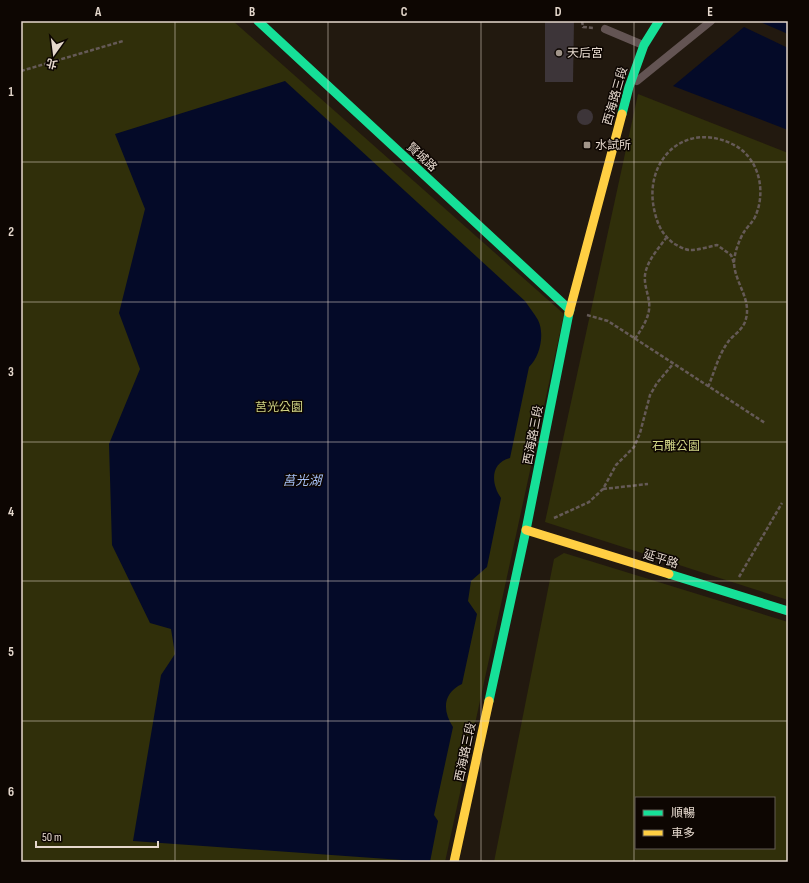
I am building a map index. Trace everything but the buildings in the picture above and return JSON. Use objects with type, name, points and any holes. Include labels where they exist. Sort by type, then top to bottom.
[{"type":"main road","name":"賢城路","points":[[258,21],[570,310]]},
{"type":"main road","name":"西海路三段","points":[[454,862],[526,530],[570,310],[629,87],[644,45],[659,21]]},
{"type":"main road","name":"延平路","points":[[526,530],[788,611]]},
{"type":"lane","points":[[629,87],[711,21]]},
{"type":"lane","points":[[605,29],[644,45]]},
{"type":"path","points":[[582,21],[583,27],[605,29]]},
{"type":"path","points":[[21,71],[123,42]]},
{"type":"path","points":[[708,386],[726,343],[738,332],[745,322],[747,309],[744,294],[737,277],[731,254],[717,245],[689,251],[677,246],[666,238],[658,225],[652,201],[653,180],[660,162],[672,148],[689,139],[710,137],[730,143],[748,157],[755,166],[761,183],[760,201],[755,218],[743,233],[734,263]]},
{"type":"path","points":[[636,339],[649,313],[650,302],[645,282],[646,273],[650,262],[666,238]]},
{"type":"path","points":[[570,310],[608,321],[765,424]]},
{"type":"path","points":[[551,519],[589,502],[603,489],[616,464],[634,447],[640,433],[650,396],[657,383],[674,364]]},
{"type":"path","points":[[603,489],[648,484]]},
{"type":"path","points":[[729,593],[782,504]]},
{"type":"green space","name":"莒光湖","points":[[21,21],[233,21],[564,314],[445,862],[21,862]]},
{"type":"green space","name":"石雕公園","points":[[638,94],[788,153],[788,600],[545,522]]},
{"type":"green space","points":[[564,553],[788,622],[788,862],[494,862],[554,559]]},
{"type":"water","points":[[758,21],[788,21],[788,34]]},
{"type":"water","points":[[744,27],[788,48],[788,130],[673,86]]},
{"type":"water","name":"莒光湖","points":[[285,81],[525,301],[538,320],[540,326],[541,338],[539,351],[533,363],[529,367],[510,458],[499,464],[494,475],[495,487],[501,498],[487,567],[471,581],[468,601],[477,614],[462,684],[451,692],[446,702],[447,714],[453,727],[434,815],[438,821],[430,862],[133,841],[161,675],[175,654],[171,629],[150,623],[112,545],[109,444],[140,369],[119,313],[145,209],[115,134]]},
{"type":"traffic: fast","points":[[258,21],[570,310]]},
{"type":"traffic: fast","points":[[622,114],[629,87],[644,45],[659,21]]},
{"type":"traffic: fast","points":[[489,701],[526,530],[569,313]]},
{"type":"traffic: fast","points":[[669,574],[788,611]]},
{"type":"traffic: slow","points":[[569,313],[622,114]]},
{"type":"traffic: slow","points":[[526,530],[669,574]]},
{"type":"traffic: slow","points":[[454,862],[489,701]]},
{"type":"place","name":"天后宮","points":[[559,53]]},
{"type":"place","name":"水試所","points":[[587,145]]},
{"type":"park label","name":"莒光公園","points":[[279,407]]}]
